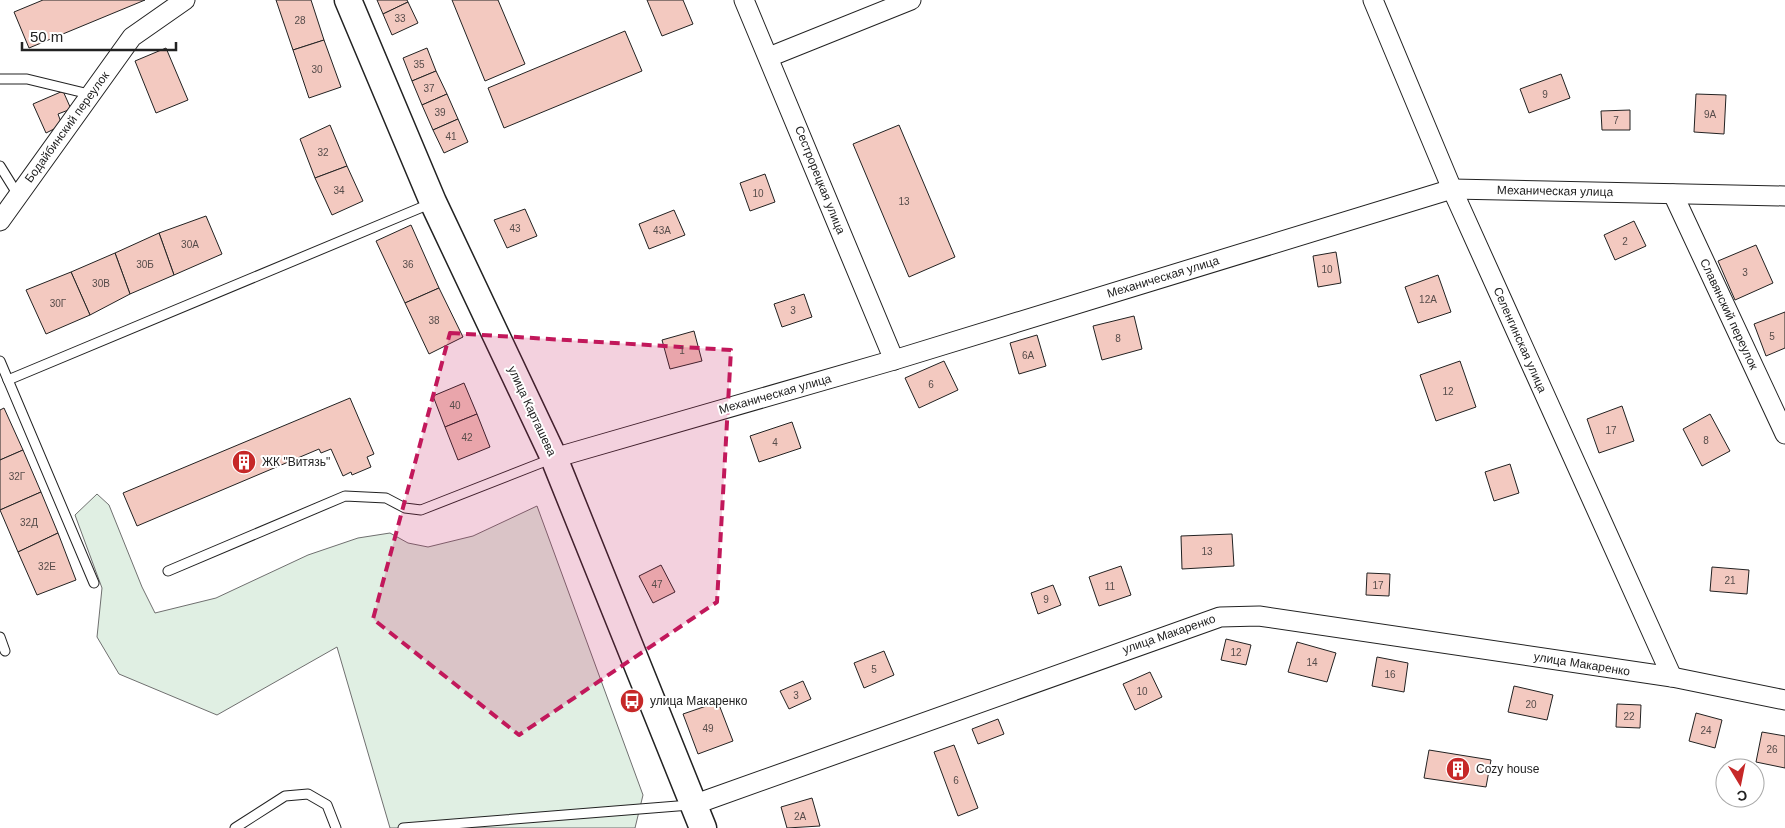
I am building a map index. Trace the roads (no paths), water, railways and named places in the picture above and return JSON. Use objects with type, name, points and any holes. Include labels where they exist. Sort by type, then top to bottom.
[{"type":"main road","name":"улица Карташева","points":[[348,0],[433,202],[554,458],[651,694],[698,816]]},
{"type":"street","name":"Бодайбинский переулок","points":[[0,221],[89,94],[132,37],[185,0]]},
{"type":"street","name":"Сестрорецкая улица","points":[[744,0],[894,360]]},
{"type":"street","points":[[769,57],[911,0]]},
{"type":"street","name":"Селенгинская улица","points":[[1373,0],[1452,189],[1672,678]]},
{"type":"street","name":"Механическая улица","points":[[554,458],[894,360],[1452,189],[1785,196]]},
{"type":"street","name":"Славянский переулок","points":[[1673,194],[1785,434]]},
{"type":"street","name":"улица Макаренко","points":[[698,816],[1220,617],[1259,616],[1672,678],[1785,700]]},
{"type":"lane","points":[[0,80],[27,79],[89,94]]},
{"type":"lane","points":[[0,166],[18,195]]},
{"type":"lane","points":[[8,380],[433,202]]},
{"type":"lane","points":[[0,361],[94,582]]},
{"type":"lane","points":[[168,571],[345,496],[386,498],[405,508],[421,510],[554,458]]},
{"type":"lane","points":[[0,638],[5,650]]},
{"type":"lane","points":[[236,828],[285,796],[308,794],[327,805],[336,828]]},
{"type":"lane","points":[[403,828],[698,816]]},
{"type":"place","name":"ЖК \"Витязь\"","points":[[244,462]]},
{"type":"place","name":"улица Макаренко","points":[[632,701]]},
{"type":"place","name":"Cozy house","points":[[1458,769]]}]
